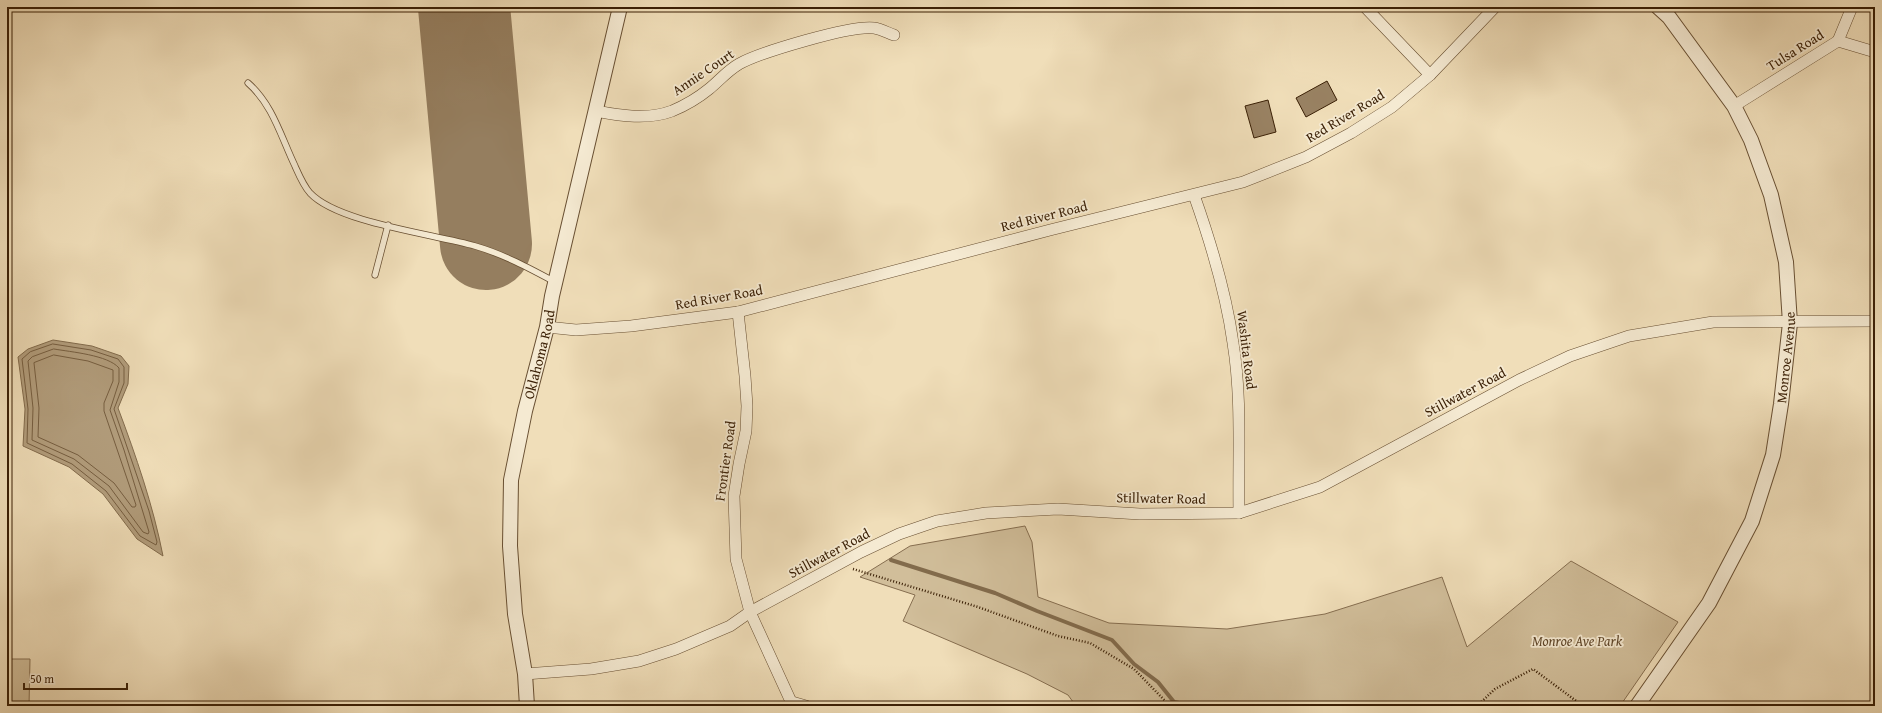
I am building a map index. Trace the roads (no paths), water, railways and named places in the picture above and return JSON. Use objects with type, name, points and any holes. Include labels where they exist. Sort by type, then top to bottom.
[{"type":"street","name":"Oklahoma Road","points":[[526,706],[525,674],[515,614],[510,546],[511,480],[525,411],[547,327],[556,282],[620,7]]},
{"type":"street","points":[[1365,7],[1430,75]]},
{"type":"street","name":"Red River Road","points":[[547,327],[576,330],[631,326],[738,312],[1050,230],[1194,196],[1243,182],[1306,157],[1351,134],[1392,107],[1430,75],[1495,7]]},
{"type":"street","name":"Monroe Avenue","points":[[1637,706],[1709,603],[1752,521],[1773,455],[1781,404],[1790,322],[1786,262],[1771,195],[1751,140],[1734,106],[1668,17],[1658,7]]},
{"type":"street","points":[[1838,40],[1852,7]]},
{"type":"street","name":"Annie Court","points":[[596,111],[626,116],[645,116],[670,111],[687,104],[709,89],[722,76],[739,64],[761,54],[839,32],[874,28],[894,35]]},
{"type":"street","name":"Tulsa Road","points":[[1734,106],[1838,40],[1875,52]]},
{"type":"street","name":"Washita Road","points":[[1194,196],[1210,242],[1233,343],[1238,398],[1239,513]]},
{"type":"street","name":"Frontier Road","points":[[738,312],[745,376],[746,431],[734,496],[736,559],[750,612],[792,704]]},
{"type":"street","name":"Stillwater Road","points":[[525,674],[591,669],[639,661],[676,649],[723,628],[861,552],[900,534],[937,521],[986,513],[1058,509],[1140,514],[1239,513],[1320,487],[1519,380],[1570,356],[1629,336],[1713,322],[1875,321]]},
{"type":"street","points":[[792,704],[806,706]]},
{"type":"lane","points":[[248,83],[259,92],[271,111],[301,179],[310,193],[323,203],[340,212],[476,246],[506,257],[556,282]]},
{"type":"lane","points":[[375,275],[388,225]]},
{"type":"water","points":[[53,340],[92,346],[121,356],[129,366],[128,384],[118,408],[144,481],[163,556],[137,539],[103,494],[69,467],[23,446],[25,409],[18,357],[28,349]]},
{"type":"waterway","points":[[891,560],[995,593],[1112,640],[1134,664],[1158,682],[1174,702],[1194,706]]},
{"type":"waterway","points":[[1857,706],[1859,703],[1866,706]]},
{"type":"park label","name":"Monroe Ave Park","points":[[1577,641]]}]
